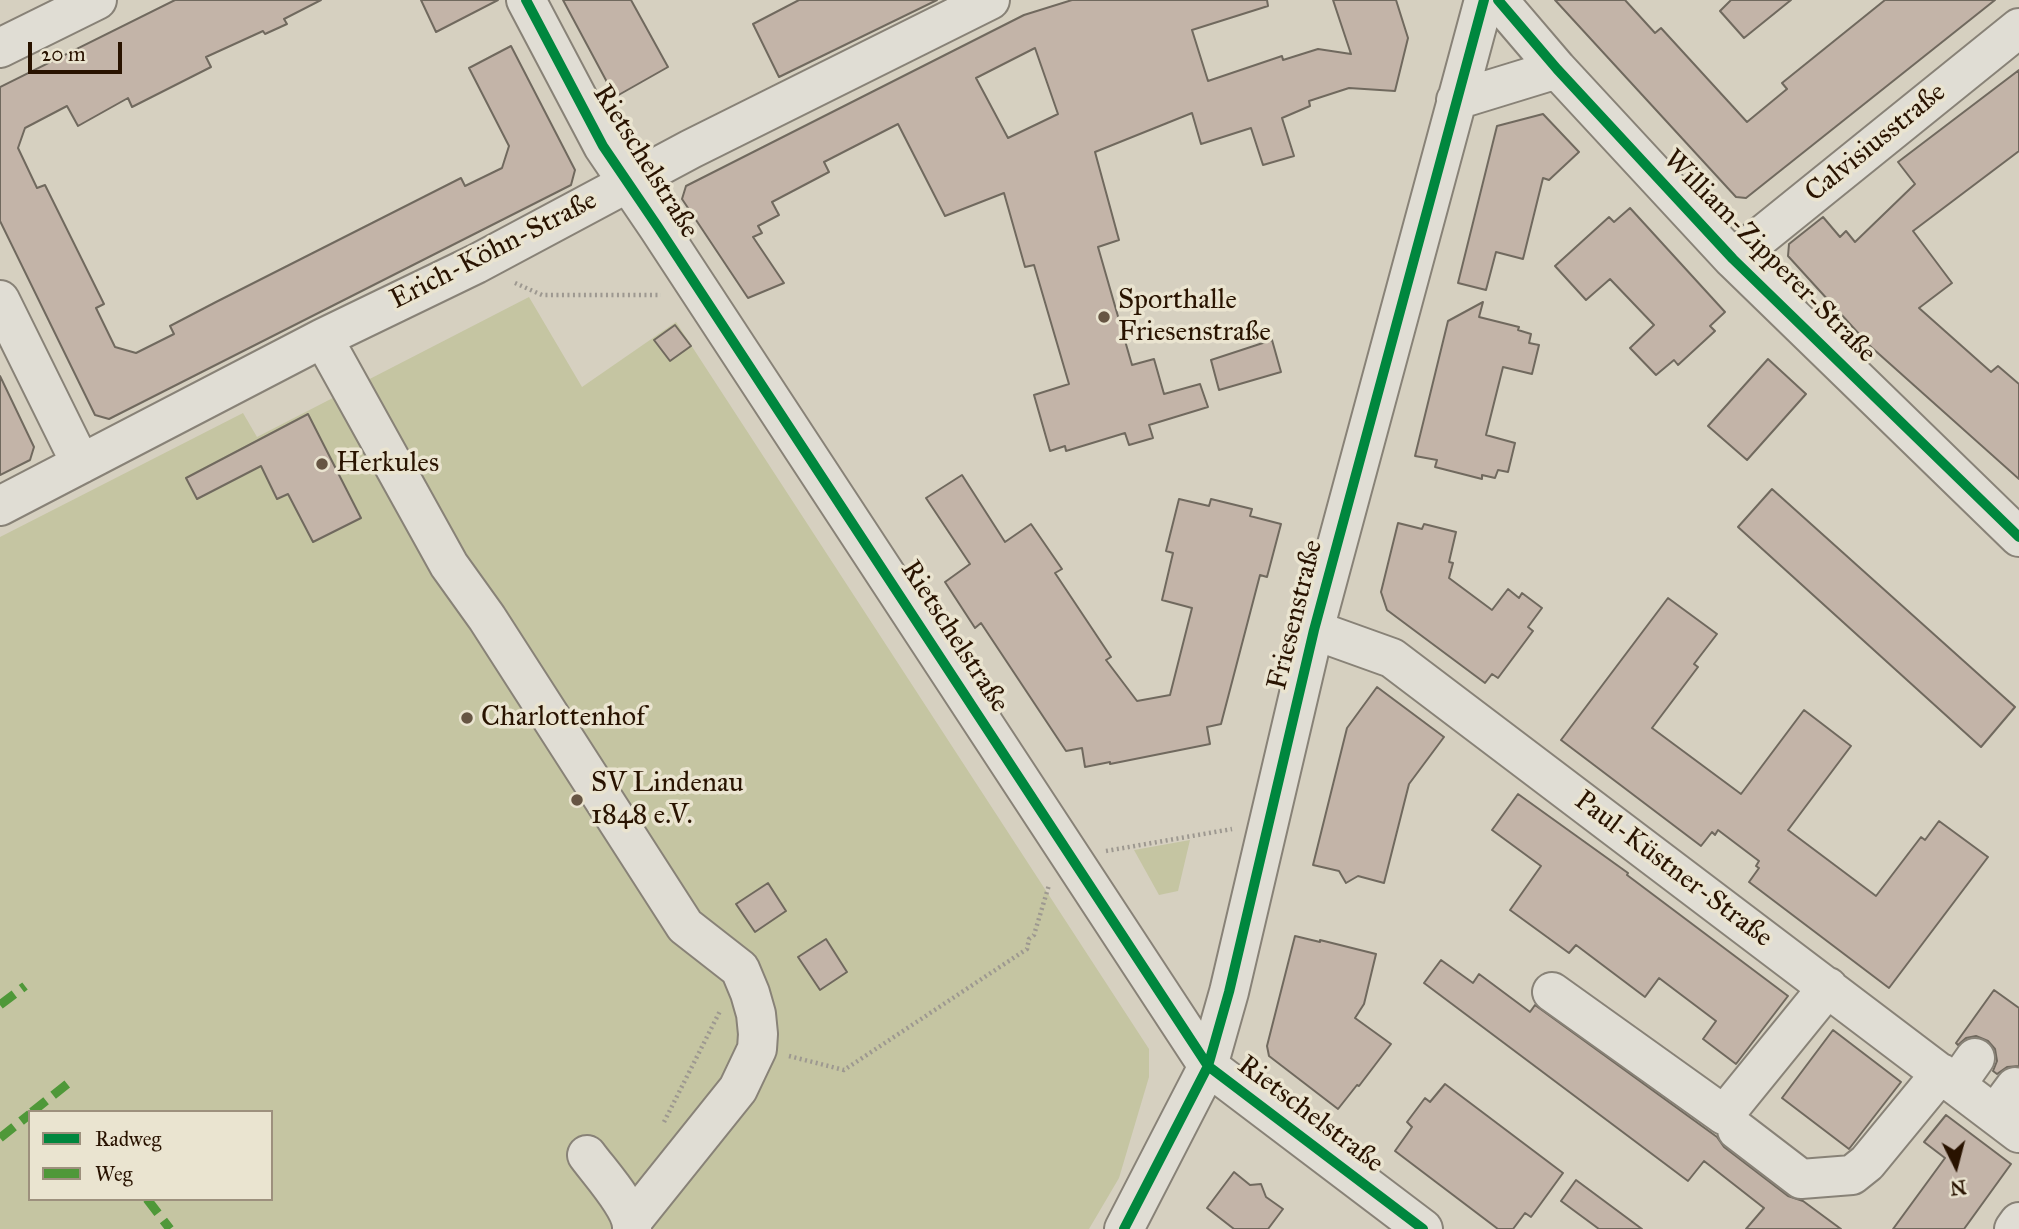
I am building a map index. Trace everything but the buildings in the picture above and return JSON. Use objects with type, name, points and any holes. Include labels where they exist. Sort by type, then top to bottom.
[{"type":"street","points":[[0,48],[97,0]]},
{"type":"street","name":"Rietschelstraße","points":[[526,0],[603,146],[1208,1066],[1423,1229]]},
{"type":"street","name":"Erich-Köhn-Straße","points":[[0,506],[323,338],[476,264],[627,182],[990,0]]},
{"type":"street","name":"Friesenstraße","points":[[1124,1229],[1208,1066],[1229,992],[1314,630],[1484,0]]},
{"type":"street","name":"William-Zipperer-Straße","points":[[1497,0],[1557,69],[1733,259],[2019,537]]},
{"type":"street","name":"Calvisiusstraße","points":[[1733,259],[2019,28]]},
{"type":"street","points":[[1456,100],[1557,69]]},
{"type":"street","points":[[0,300],[81,464]]},
{"type":"street","points":[[323,338],[449,565],[487,618],[685,926],[740,969],[750,993],[756,1014],[757,1049],[738,1089],[633,1225],[587,1155]]},
{"type":"street","name":"Paul-Küstner-Straße","points":[[1314,630],[1392,658],[1828,987],[1957,1072],[2010,1112]]},
{"type":"street","points":[[1552,992],[1724,1115],[1828,987]]},
{"type":"street","points":[[1737,1130],[1801,1179],[1852,1175],[1957,1072]]},
{"type":"street","points":[[2014,1229],[2019,1222]]},
{"type":"path","points":[[476,264],[542,295],[702,294]]},
{"type":"path","points":[[1071,857],[1269,823]]},
{"type":"path","points":[[757,1049],[844,1070],[1027,949],[1029,939],[1034,935]]},
{"type":"path","points":[[660,1130],[740,969]]},
{"type":"green space","name":"Charlottenhof","points":[[529,297],[582,387],[676,322],[1149,1049],[1149,1077],[1119,1178],[1089,1229],[0,1229],[0,537],[243,413],[257,437]]},
{"type":"green space","points":[[1190,840],[1178,891],[1159,895],[1134,850]]},
{"type":"marked path","points":[[0,1005],[25,986]]},
{"type":"marked path","points":[[35,1110],[71,1081]]},
{"type":"marked path","points":[[0,1138],[28,1116]]},
{"type":"marked path","points":[[149,1201],[170,1229]]},
{"type":"cycle path","points":[[526,0],[603,146],[1208,1066],[1423,1229]]},
{"type":"cycle path","points":[[1124,1229],[1208,1066],[1229,992],[1314,630],[1484,0]]},
{"type":"cycle path","points":[[1498,0],[1557,69],[1733,259],[2019,537]]},
{"type":"place","name":"Sporthalle Friesenstraße","points":[[1104,317]]},
{"type":"place","name":"Herkules","points":[[322,464]]},
{"type":"place","name":"Charlottenhof","points":[[467,718]]},
{"type":"place","name":"SV Lindenau 1848 e.V.","points":[[577,800]]}]
